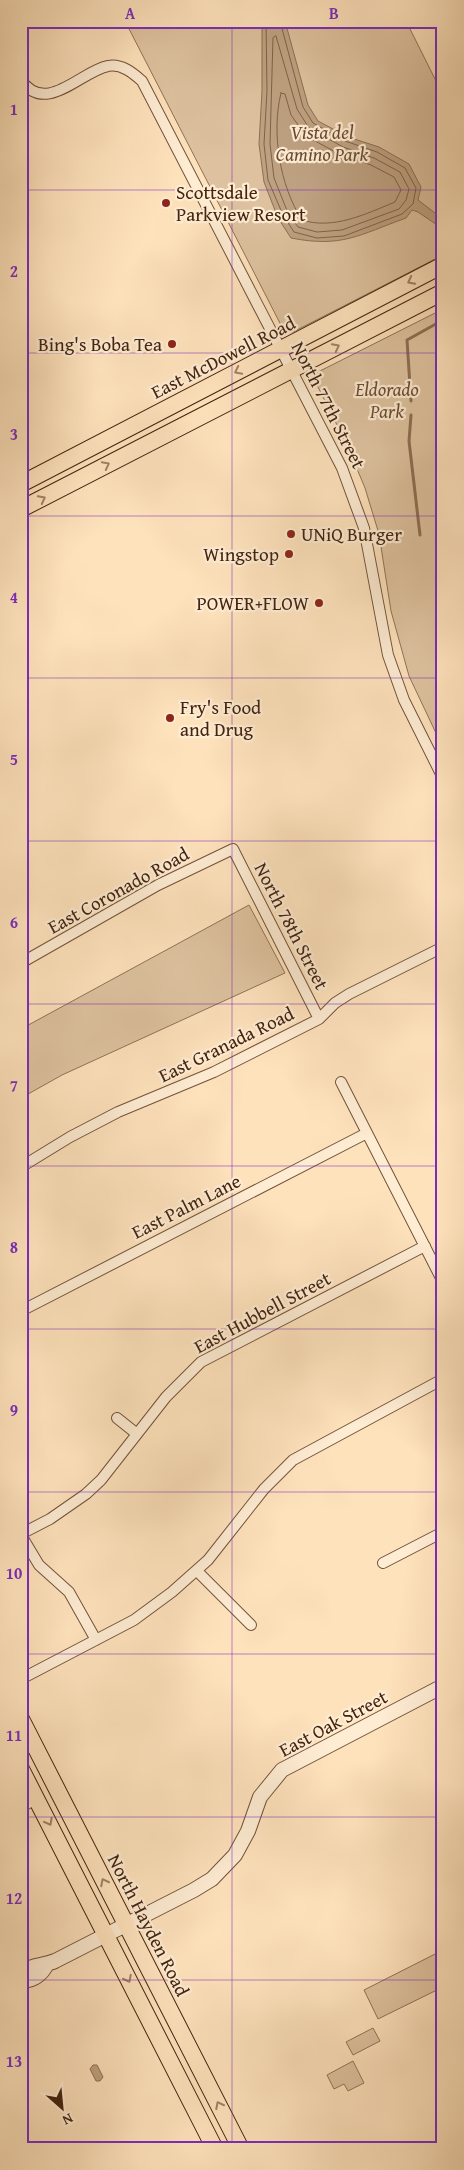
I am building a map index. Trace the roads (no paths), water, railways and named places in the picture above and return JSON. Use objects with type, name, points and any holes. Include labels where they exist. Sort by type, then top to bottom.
[{"type":"main road","name":"East McDowell Road","points":[[21,484],[443,265]]},
{"type":"main road","points":[[21,510],[443,292]]},
{"type":"main road","name":"North Hayden Road","points":[[21,1720],[241,2149]]},
{"type":"main road","points":[[21,1769],[25,1803],[106,1936],[215,2149]]},
{"type":"street","name":"North 77th Street","points":[[21,80],[32,90],[42,93],[53,93],[109,66],[123,68],[134,73],[142,81],[282,349],[351,488],[364,528],[388,655],[404,700],[443,778]]},
{"type":"street","name":"East Coronado Road","points":[[21,963],[158,885],[233,849]]},
{"type":"street","name":"North 78th Street","points":[[233,849],[319,1019]]},
{"type":"street","name":"East Granada Road","points":[[21,1167],[70,1137],[118,1112],[214,1072],[319,1019],[335,1003],[349,994],[443,948]]},
{"type":"street","points":[[340,1082],[443,1282]]},
{"type":"street","name":"East Palm Lane","points":[[21,1310],[366,1133]]},
{"type":"street","name":"East Hubbell Street","points":[[21,1534],[50,1519],[86,1494],[101,1480],[166,1397],[201,1362],[425,1246]]},
{"type":"street","points":[[21,1680],[152,1608],[197,1571],[264,1489],[293,1460],[443,1379]]},
{"type":"street","points":[[117,1418],[137,1434]]},
{"type":"street","points":[[383,1563],[443,1532]]},
{"type":"street","points":[[21,1534],[39,1565],[69,1592],[96,1640]]},
{"type":"street","points":[[197,1571],[251,1625]]},
{"type":"street","name":"East Oak Street","points":[[21,1972],[37,1964],[47,1964],[106,1936],[194,1890],[226,1866],[242,1843],[260,1797],[282,1770],[443,1686]]},
{"type":"street","name":"East Oak Street","points":[[21,1980],[27,1981],[42,1974],[47,1964]]},
{"type":"water","points":[[262,21],[285,21],[308,105],[318,121],[348,137],[379,147],[409,164],[421,187],[418,200],[443,219],[443,229],[412,210],[406,218],[350,238],[337,241],[309,241],[291,238],[278,218],[264,182],[259,144],[262,91]]},
{"type":"water","points":[[93,2065],[97,2065],[103,2077],[100,2081],[96,2081],[90,2069]]},
{"type":"waterway","points":[[411,401],[407,340],[443,320]]},
{"type":"waterway","points":[[411,415],[409,441],[420,535]]},
{"type":"place","name":"Scottsdale Parkview Resort","points":[[166,203]]},
{"type":"place","name":"Bing's Boba Tea","points":[[172,344]]},
{"type":"place","name":"UNiQ Burger","points":[[291,534]]},
{"type":"place","name":"Wingstop","points":[[289,554]]},
{"type":"place","name":"POWER+FLOW","points":[[319,603]]},
{"type":"place","name":"Fry's Food and Drug","points":[[170,718]]},
{"type":"park label","name":"Vista del Camino Park","points":[[322,143]]},
{"type":"park label","name":"Eldorado Park","points":[[387,400]]}]
